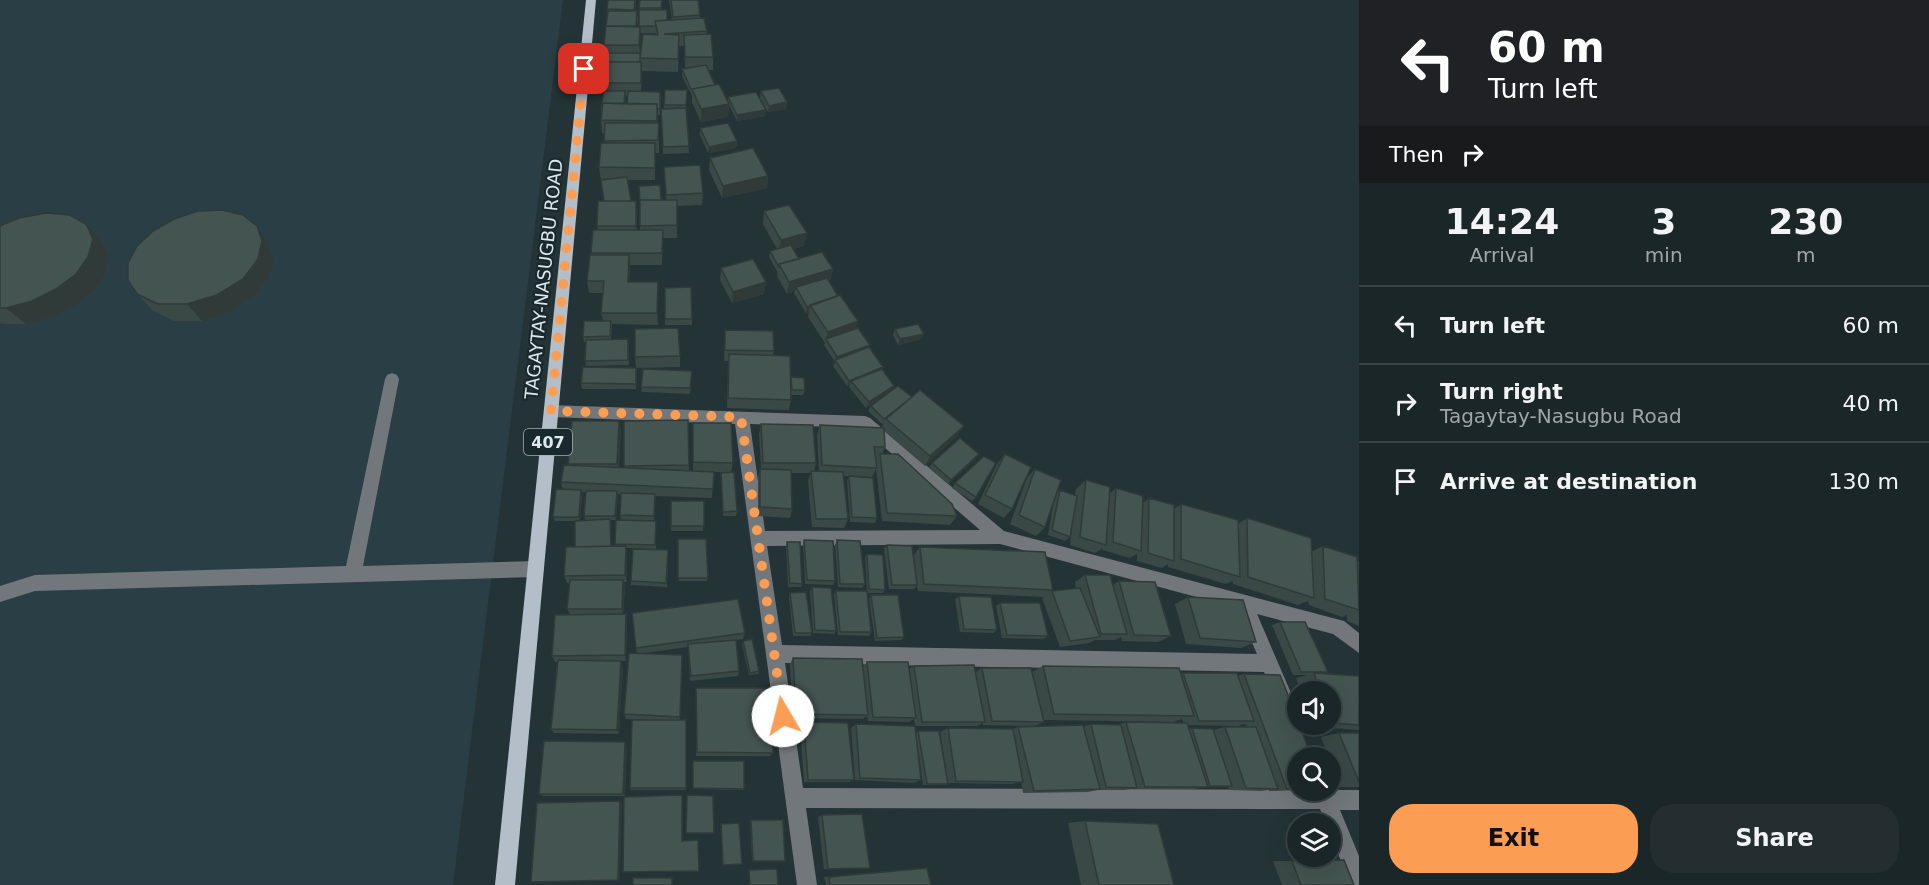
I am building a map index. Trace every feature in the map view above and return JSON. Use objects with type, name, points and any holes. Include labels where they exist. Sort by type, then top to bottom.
[{"type":"main road","name":"TAGAYTAY-NASUGBU ROAD","points":[[506,885],[591,0]]},
{"type":"street","points":[[353,575],[392,379]]},
{"type":"street","points":[[551,411],[865,422],[1000,537]]},
{"type":"street","points":[[741,417],[807,885]]},
{"type":"street","points":[[757,539],[1000,537],[1338,627],[1359,644]]},
{"type":"street","points":[[0,594],[34,583],[536,569]]},
{"type":"street","points":[[1243,602],[1287,705]]},
{"type":"street","points":[[775,654],[1269,663]]},
{"type":"street","points":[[795,798],[1287,795]]},
{"type":"street","points":[[1341,797],[1359,800]]},
{"type":"street","points":[[1326,801],[1359,880]]},
{"type":"shaded area","points":[[0,0],[563,0],[453,885],[0,885]]},
{"type":"building","points":[[608,0],[635,0],[634,10],[607,9]]},
{"type":"building","points":[[640,0],[662,0],[661,8],[639,8]]},
{"type":"building","points":[[671,0],[698,0],[700,15],[673,17]]},
{"type":"building","points":[[639,10],[667,10],[667,20],[655,21],[656,26],[639,26]]},
{"type":"building","points":[[608,11],[637,11],[636,26],[606,26]]},
{"type":"building","points":[[704,18],[707,31],[664,34],[679,35],[678,59],[640,58],[643,34],[658,35],[655,21]]},
{"type":"building","points":[[606,26],[640,27],[639,45],[604,45]]},
{"type":"building","points":[[711,34],[713,57],[685,57],[684,35]]},
{"type":"building","points":[[606,53],[640,53],[640,62],[605,62]]},
{"type":"building","points":[[605,62],[641,62],[641,83],[603,83]]},
{"type":"building","points":[[706,65],[715,85],[691,89],[682,69]]},
{"type":"building","points":[[719,84],[729,104],[701,109],[692,89]]},
{"type":"building","points":[[779,88],[787,102],[769,106],[761,91]]},
{"type":"building","points":[[665,90],[687,90],[686,105],[664,105]]},
{"type":"building","points":[[604,91],[625,91],[624,104],[603,103],[601,107]]},
{"type":"building","points":[[628,91],[660,92],[660,109],[657,109],[657,104],[627,104]]},
{"type":"building","points":[[756,92],[766,110],[737,115],[728,97]]},
{"type":"building","points":[[603,103],[657,104],[657,121],[601,120]]},
{"type":"building","points":[[686,108],[689,146],[663,147],[661,109]]},
{"type":"building","points":[[605,123],[659,123],[658,140],[604,141]]},
{"type":"building","points":[[728,123],[737,141],[709,147],[700,128]]},
{"type":"building","points":[[601,143],[655,143],[655,168],[599,167]]},
{"type":"building","points":[[753,148],[768,176],[723,186],[710,158]]},
{"type":"building","points":[[700,165],[703,193],[666,195],[664,167]]},
{"type":"building","points":[[627,177],[631,201],[604,201],[601,180]]},
{"type":"building","points":[[660,185],[661,200],[640,200],[640,202],[639,186]]},
{"type":"building","points":[[640,200],[677,200],[677,225],[640,226]]},
{"type":"building","points":[[598,201],[636,201],[636,226],[597,226]]},
{"type":"building","points":[[789,205],[807,233],[781,240],[764,211]]},
{"type":"building","points":[[222,210],[243,215],[257,226],[262,241],[258,259],[243,279],[217,295],[187,304],[158,304],[137,294],[128,280],[128,263],[137,246],[153,231],[174,219],[198,211]]},
{"type":"building","points":[[46,213],[70,215],[86,224],[93,239],[88,257],[76,274],[56,289],[32,301],[0,308],[0,226],[19,218]]},
{"type":"building","points":[[593,230],[663,230],[662,253],[591,253]]},
{"type":"building","points":[[791,245],[799,259],[779,264],[779,267],[770,251]]},
{"type":"building","points":[[822,252],[833,269],[789,282],[779,264]]},
{"type":"building","points":[[590,255],[629,255],[628,282],[658,282],[657,313],[601,313],[604,281],[587,281]]},
{"type":"building","points":[[753,259],[766,282],[733,292],[721,268]]},
{"type":"building","points":[[827,278],[838,296],[807,307],[796,287]]},
{"type":"building","points":[[691,287],[692,319],[665,319],[665,288]]},
{"type":"building","points":[[840,295],[858,321],[828,332],[810,305]]},
{"type":"building","points":[[584,321],[611,321],[610,336],[583,337]]},
{"type":"building","points":[[918,324],[924,334],[900,339],[895,329]]},
{"type":"building","points":[[678,328],[680,356],[635,357],[635,329]]},
{"type":"building","points":[[858,328],[870,345],[837,357],[826,339]]},
{"type":"building","points":[[725,330],[773,331],[774,351],[725,350]]},
{"type":"building","points":[[628,339],[628,360],[585,361],[586,340]]},
{"type":"building","points":[[869,347],[883,367],[849,381],[835,360]]},
{"type":"building","points":[[729,354],[790,356],[791,400],[728,398]]},
{"type":"building","points":[[583,367],[636,368],[636,384],[581,383]]},
{"type":"building","points":[[643,369],[692,371],[690,388],[641,387]]},
{"type":"building","points":[[882,369],[894,386],[869,402],[851,381]]},
{"type":"building","points":[[791,377],[804,378],[805,390],[792,390]]},
{"type":"building","points":[[898,386],[912,397],[884,419],[871,406]]},
{"type":"building","points":[[920,390],[964,426],[930,456],[886,419]]},
{"type":"building","points":[[688,420],[689,465],[624,466],[624,421]]},
{"type":"building","points":[[572,421],[619,421],[617,464],[568,464]]},
{"type":"building","points":[[693,423],[731,423],[733,463],[693,462]]},
{"type":"building","points":[[761,424],[813,425],[816,463],[763,463]]},
{"type":"building","points":[[820,425],[884,428],[885,447],[874,447],[877,468],[822,465]]},
{"type":"building","points":[[960,438],[979,454],[951,480],[932,463]]},
{"type":"building","points":[[880,454],[898,454],[952,504],[957,516],[887,513]]},
{"type":"building","points":[[1005,454],[1031,467],[1012,509],[985,495]]},
{"type":"building","points":[[984,456],[996,463],[976,497],[955,483]]},
{"type":"building","points":[[564,465],[714,472],[713,489],[561,482]]},
{"type":"building","points":[[760,469],[791,470],[792,509],[760,507]]},
{"type":"building","points":[[1035,469],[1061,480],[1045,527],[1019,515]]},
{"type":"building","points":[[811,471],[843,472],[848,519],[816,519]]},
{"type":"building","points":[[734,472],[737,511],[723,512],[721,473]]},
{"type":"building","points":[[849,476],[873,478],[877,518],[852,517]]},
{"type":"building","points":[[1086,480],[1110,487],[1106,545],[1080,537]]},
{"type":"building","points":[[1116,488],[1143,496],[1141,551],[1113,542]]},
{"type":"building","points":[[556,489],[581,490],[579,517],[553,517]]},
{"type":"building","points":[[1060,490],[1077,496],[1070,537],[1052,530]]},
{"type":"building","points":[[586,491],[617,491],[615,516],[584,516]]},
{"type":"building","points":[[621,493],[655,494],[654,516],[620,515]]},
{"type":"building","points":[[1149,498],[1174,505],[1174,561],[1148,553]]},
{"type":"building","points":[[671,501],[704,501],[704,526],[671,526]]},
{"type":"building","points":[[1181,504],[1238,520],[1240,577],[1181,559]]},
{"type":"building","points":[[1247,518],[1311,538],[1314,598],[1248,577]]},
{"type":"building","points":[[610,519],[611,546],[575,547],[575,521]]},
{"type":"building","points":[[616,520],[656,521],[655,545],[615,544]]},
{"type":"building","points":[[678,539],[706,539],[708,578],[678,578]]},
{"type":"building","points":[[804,540],[833,541],[835,581],[807,580]]},
{"type":"building","points":[[837,540],[860,541],[865,584],[840,584]]},
{"type":"building","points":[[787,542],[800,542],[802,584],[790,583]]},
{"type":"building","points":[[887,545],[912,546],[917,585],[892,585]]},
{"type":"building","points":[[626,546],[625,575],[564,576],[566,547]]},
{"type":"building","points":[[1323,546],[1357,557],[1359,610],[1325,599]]},
{"type":"building","points":[[920,547],[1045,552],[1053,590],[924,584]]},
{"type":"building","points":[[633,549],[668,550],[666,583],[631,581]]},
{"type":"building","points":[[867,554],[883,555],[885,590],[869,589]]},
{"type":"building","points":[[1085,575],[1110,575],[1127,634],[1101,634]]},
{"type":"building","points":[[570,580],[623,580],[622,609],[567,609]]},
{"type":"building","points":[[1119,581],[1155,582],[1171,636],[1134,635]]},
{"type":"building","points":[[812,587],[831,588],[836,631],[815,630]]},
{"type":"building","points":[[1080,588],[1100,637],[1070,641],[1052,591]]},
{"type":"building","points":[[836,591],[867,591],[871,632],[840,632]]},
{"type":"building","points":[[806,592],[812,633],[795,633],[790,593]]},
{"type":"building","points":[[871,595],[898,595],[904,637],[877,638]]},
{"type":"building","points":[[959,596],[991,597],[997,630],[964,629]]},
{"type":"building","points":[[1188,597],[1243,600],[1256,642],[1200,638]]},
{"type":"building","points":[[738,599],[745,633],[636,648],[632,613]]},
{"type":"building","points":[[1000,603],[1040,603],[1048,636],[1007,635]]},
{"type":"building","points":[[626,614],[625,655],[552,656],[555,615]]},
{"type":"building","points":[[1280,622],[1305,622],[1328,672],[1301,672]]},
{"type":"building","points":[[752,639],[759,671],[750,673],[743,641]]},
{"type":"building","points":[[736,640],[739,671],[691,676],[688,644]]},
{"type":"building","points":[[629,653],[682,655],[680,717],[624,714]]},
{"type":"building","points":[[793,658],[862,659],[868,715],[796,714]]},
{"type":"building","points":[[558,660],[621,661],[617,730],[551,729]]},
{"type":"building","points":[[867,662],[908,662],[916,718],[873,717]]},
{"type":"building","points":[[974,665],[985,722],[922,722],[914,666]]},
{"type":"building","points":[[1043,666],[1179,668],[1194,716],[1054,714]]},
{"type":"building","points":[[982,668],[1031,668],[1044,722],[992,721]]},
{"type":"building","points":[[1183,673],[1237,673],[1254,721],[1199,721]]},
{"type":"building","points":[[1314,673],[1359,676],[1359,725],[1341,724],[1341,681],[1317,681]]},
{"type":"building","points":[[1244,674],[1280,675],[1287,692],[1287,735],[1303,735],[1308,747],[1287,747],[1287,789]]},
{"type":"building","points":[[696,688],[770,688],[773,753],[697,752]]},
{"type":"building","points":[[632,720],[686,720],[686,788],[630,788]]},
{"type":"building","points":[[804,722],[848,723],[854,780],[808,780]]},
{"type":"building","points":[[1126,722],[1187,723],[1208,787],[1145,787]]},
{"type":"building","points":[[856,724],[915,726],[921,780],[860,778]]},
{"type":"building","points":[[1091,724],[1121,725],[1137,788],[1106,787]]},
{"type":"building","points":[[1083,725],[1100,789],[1034,791],[1018,727]]},
{"type":"building","points":[[1225,727],[1256,727],[1278,789],[1246,788]]},
{"type":"building","points":[[948,728],[1013,729],[1023,782],[956,781]]},
{"type":"building","points":[[1192,728],[1213,729],[1232,786],[1210,786]]},
{"type":"building","points":[[918,731],[939,731],[948,784],[927,784]]},
{"type":"building","points":[[1341,733],[1359,733],[1359,782],[1340,735]]},
{"type":"building","points":[[544,741],[625,742],[623,794],[539,794]]},
{"type":"building","points":[[693,761],[744,761],[744,789],[693,788]]},
{"type":"building","points":[[682,795],[682,841],[698,840],[699,871],[623,872],[624,797]]},
{"type":"building","points":[[687,795],[713,796],[714,833],[686,833]]},
{"type":"building","points":[[620,801],[618,880],[531,882],[537,803]]},
{"type":"building","points":[[862,814],[870,868],[828,869],[822,815]]},
{"type":"building","points":[[751,820],[783,820],[785,861],[753,861]]},
{"type":"building","points":[[1085,821],[1158,824],[1174,885],[1099,885]]},
{"type":"building","points":[[739,823],[742,864],[723,865],[721,824]]},
{"type":"building","points":[[1341,860],[1344,860],[1354,885],[1301,885],[1294,867],[1341,867]]},
{"type":"building","points":[[927,868],[931,885],[830,885],[829,877]]},
{"type":"building","points":[[777,869],[778,885],[750,885],[749,870]]},
{"type":"building","points":[[633,878],[672,878],[672,885],[633,885]]},
{"type":"route","points":[[584,69],[551,411],[741,417],[783,716]]}]
